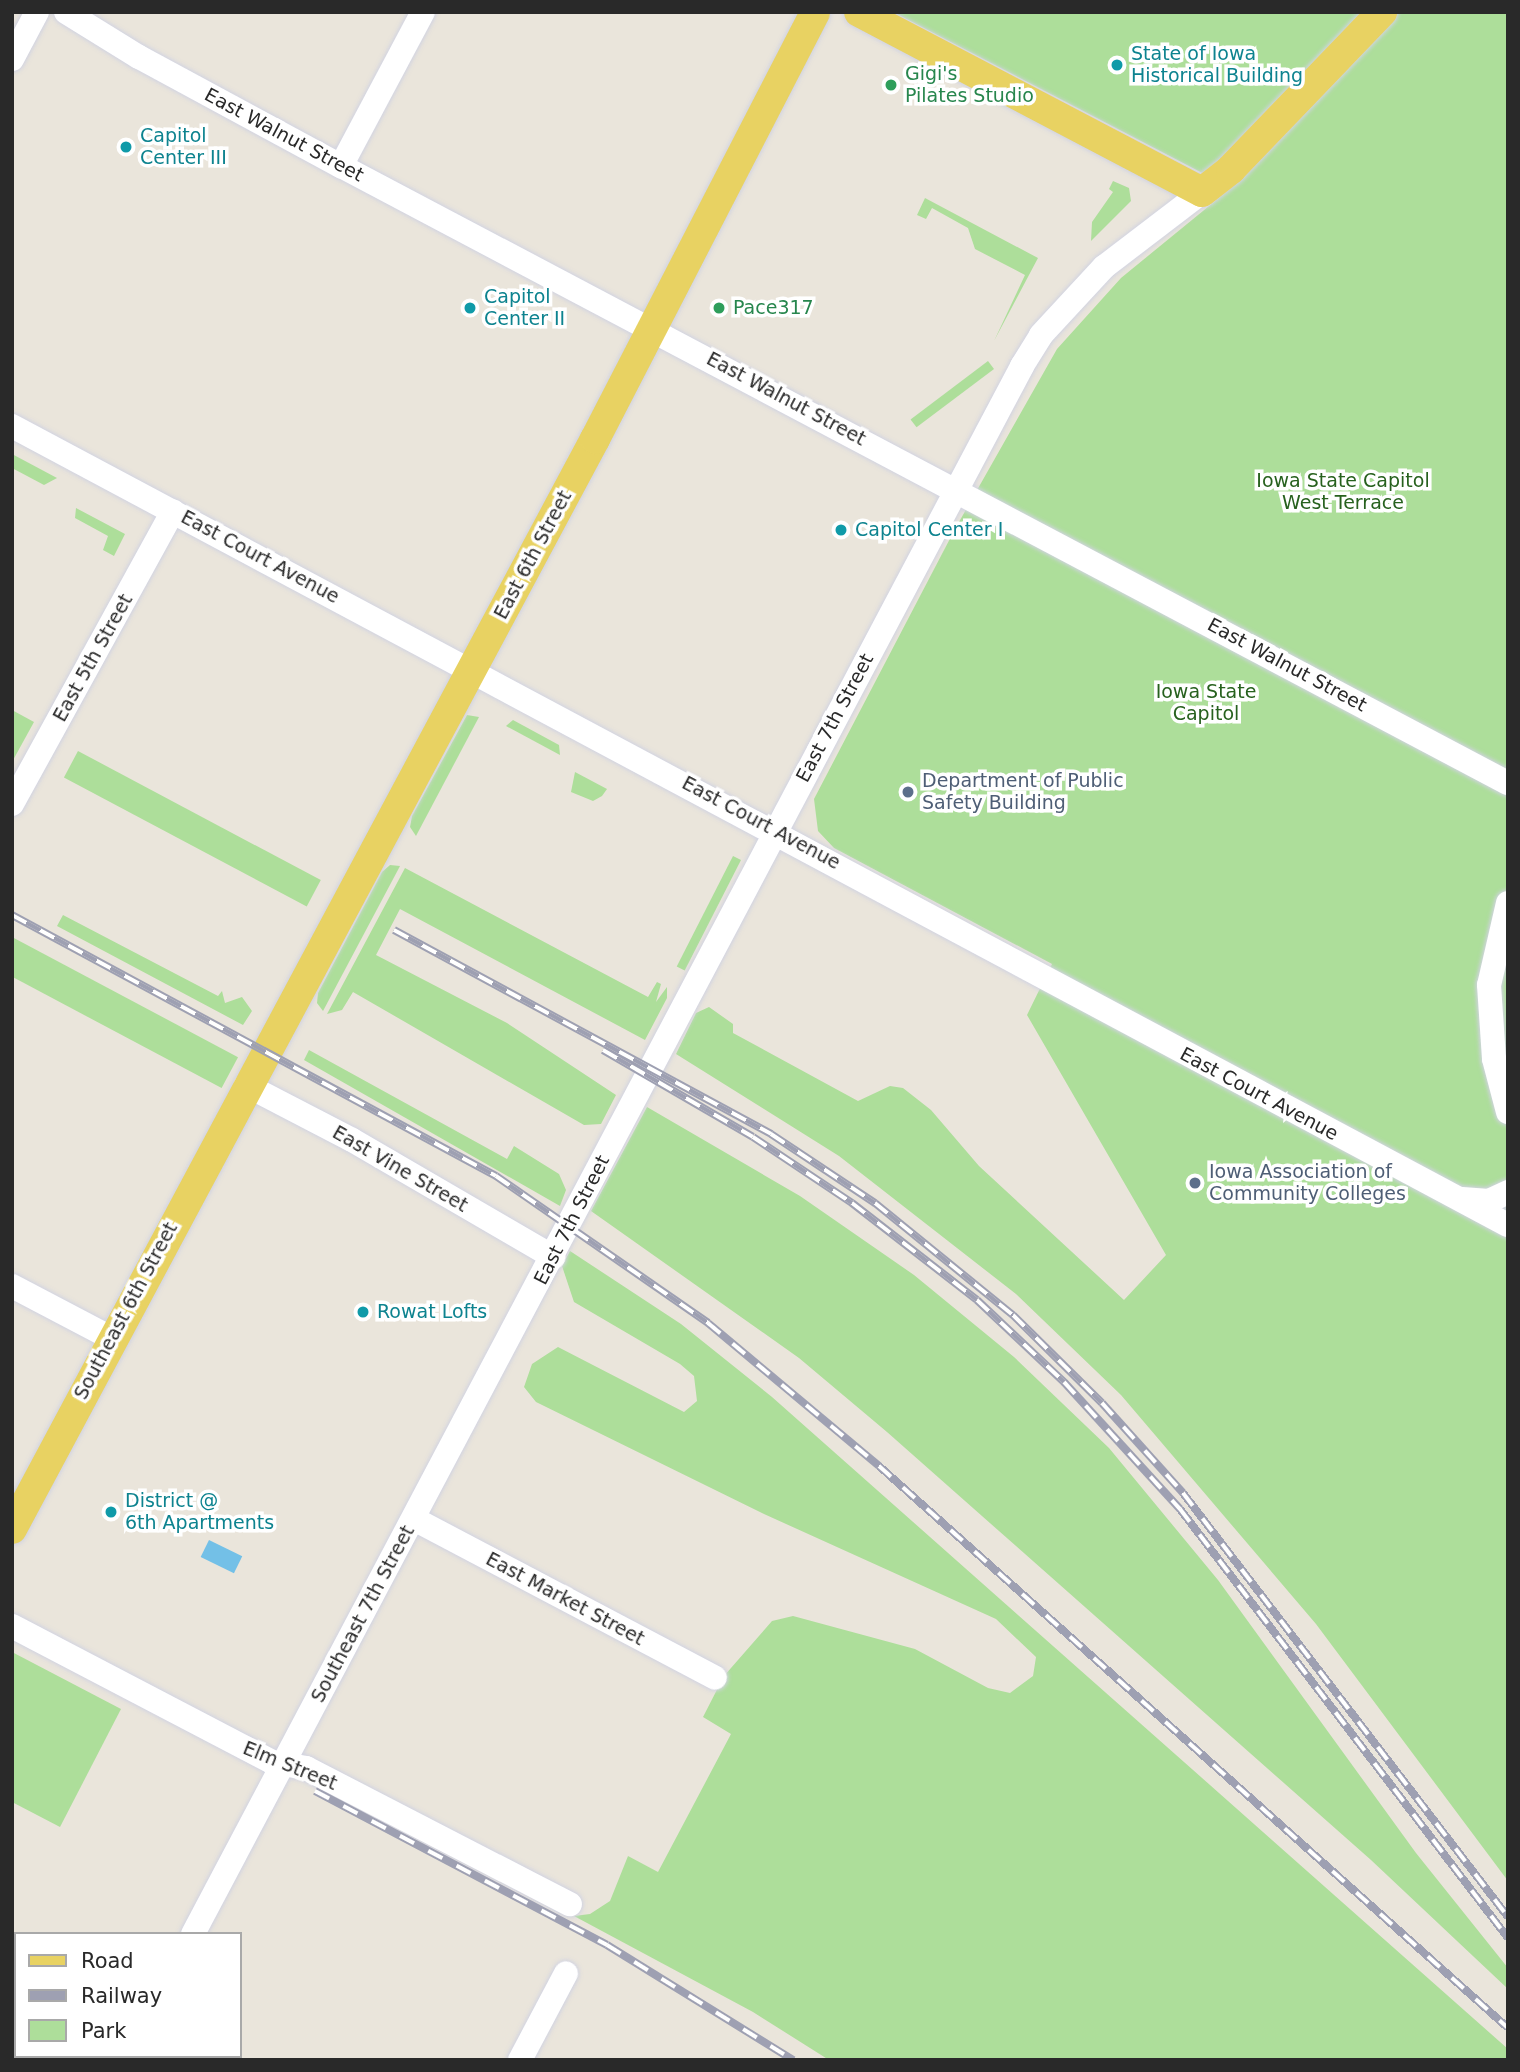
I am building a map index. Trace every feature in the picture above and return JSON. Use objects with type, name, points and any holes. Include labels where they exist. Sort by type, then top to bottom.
[{"type":"main road","name":"East 6th Street","points":[[244,1089],[653,329],[815,12]]},
{"type":"main road","points":[[859,12],[1202,192],[1231,169],[1382,12]]},
{"type":"main road","name":"Southeast 6th Street","points":[[12,1529],[244,1089]]},
{"type":"street","points":[[12,59],[37,12]]},
{"type":"street","name":"East Walnut Street","points":[[66,12],[341,166],[1508,783]]},
{"type":"street","points":[[341,166],[423,12]]},
{"type":"street","name":"East 7th Street","points":[[534,1295],[955,490],[1041,335],[1104,267],[1202,192]]},
{"type":"street","name":"East Court Avenue","points":[[12,426],[775,831],[1508,1225]]},
{"type":"street","name":"East 5th Street","points":[[12,804],[173,511]]},
{"type":"street","points":[[1508,903],[1489,985],[1494,1059],[1508,1112]]},
{"type":"street","name":"East Vine Street","points":[[244,1089],[373,1151],[553,1257]]},
{"type":"street","points":[[1458,1199],[1489,1201],[1508,1192]]},
{"type":"street","points":[[12,1286],[111,1338]]},
{"type":"street","name":"Southeast 7th Street","points":[[194,1932],[534,1295]]},
{"type":"street","name":"East Market Street","points":[[414,1519],[715,1678]]},
{"type":"street","name":"Elm Street","points":[[12,1626],[272,1762],[306,1768],[570,1904]]},
{"type":"street","points":[[520,2060],[566,1973]]},
{"type":"green space","name":"Iowa State Capitol","points":[[881,12],[1508,12],[1508,1881],[1316,1624],[1121,1395],[1016,1294],[839,1156],[676,1054],[696,1013],[709,1007],[733,1024],[733,1033],[858,1101],[890,1086],[903,1088],[931,1110],[979,1166],[1124,1300],[1166,1255],[1027,1015],[1052,964],[834,848],[818,831],[814,799],[955,529],[1057,349],[1121,278],[1231,188],[895,13]]},
{"type":"green space","points":[[1113,181],[1129,188],[1131,201],[1091,241],[1092,222],[1113,192],[1109,189]]},
{"type":"green space","points":[[925,198],[1038,258],[994,341],[1025,275],[975,249],[968,228],[932,208],[926,219],[917,215]]},
{"type":"green space","points":[[988,361],[994,369],[917,427],[911,419]]},
{"type":"green space","points":[[12,454],[57,478],[44,485],[12,468]]},
{"type":"green space","points":[[76,508],[125,534],[114,556],[103,550],[108,536],[75,518]]},
{"type":"green space","points":[[12,710],[34,722],[12,762]]},
{"type":"green space","points":[[467,715],[479,717],[416,836],[410,827],[412,816]]},
{"type":"green space","points":[[513,720],[559,745],[560,755],[506,726]]},
{"type":"green space","points":[[78,751],[321,880],[307,907],[64,777]]},
{"type":"green space","points":[[575,772],[607,789],[593,801],[571,792]]},
{"type":"green space","points":[[733,856],[741,860],[685,971],[677,966]]},
{"type":"green space","points":[[390,865],[400,866],[323,1011],[317,1003],[318,993],[382,872]]},
{"type":"green space","points":[[405,868],[648,997],[657,982],[661,984],[656,1002],[667,987],[667,998],[645,1040],[400,909],[376,955],[507,1023],[616,1095],[601,1124],[584,1125],[353,992],[342,1010],[327,1014]]},
{"type":"green space","points":[[63,915],[218,996],[222,991],[225,1003],[242,997],[252,1011],[243,1025],[57,926]]},
{"type":"green space","points":[[12,937],[238,1057],[222,1088],[12,977]]},
{"type":"green space","points":[[309,1050],[507,1159],[514,1146],[559,1174],[566,1190],[560,1206],[304,1060]]},
{"type":"green space","points":[[647,1107],[800,1196],[914,1275],[1014,1357],[1109,1448],[1218,1580],[1416,1853],[1508,1968],[1508,1989],[1371,1860],[887,1432],[799,1358],[591,1211]]},
{"type":"green space","points":[[570,1251],[681,1324],[772,1397],[1508,2049],[1508,2060],[829,2060],[753,2012],[574,1916],[590,1914],[610,1901],[628,1856],[658,1872],[731,1734],[703,1717],[724,1676],[772,1621],[793,1616],[915,1649],[988,1688],[1010,1693],[1033,1676],[1036,1657],[996,1619],[764,1514],[536,1402],[524,1387],[532,1364],[558,1347],[684,1412],[697,1401],[694,1376],[680,1364],[574,1302],[562,1266]]},
{"type":"green space","points":[[12,1652],[121,1709],[60,1827],[12,1802]]},
{"type":"water","points":[[209,1540],[242,1556],[234,1573],[201,1557]]},
{"type":"railway","points":[[12,915],[496,1176],[708,1323],[879,1466],[1508,2028]]},
{"type":"railway","points":[[394,930],[771,1134],[875,1203],[1013,1315],[1102,1403],[1183,1493],[1508,1917]]},
{"type":"railway","points":[[603,1050],[753,1137],[852,1203],[977,1300],[1064,1382],[1180,1509],[1508,1938]]},
{"type":"railway","points":[[315,1791],[607,1945],[793,2060]]},
{"type":"place","name":"State of Iowa Historical Building","points":[[1117,65]]},
{"type":"place","name":"Gigi's Pilates Studio","points":[[891,85]]},
{"type":"place","name":"Capitol Center III","points":[[126,147]]},
{"type":"place","name":"Capitol Center II","points":[[470,308]]},
{"type":"place","name":"Pace317","points":[[719,308]]},
{"type":"place","name":"Capitol Center I","points":[[841,530]]},
{"type":"place","name":"Department of Public Safety Building","points":[[908,792]]},
{"type":"place","name":"Iowa Association of Community Colleges","points":[[1195,1183]]},
{"type":"place","name":"Rowat Lofts","points":[[363,1312]]},
{"type":"place","name":"District @ 6th Apartments","points":[[111,1512]]},
{"type":"park label","name":"Iowa State Capitol West Terrace","points":[[1343,492]]}]
